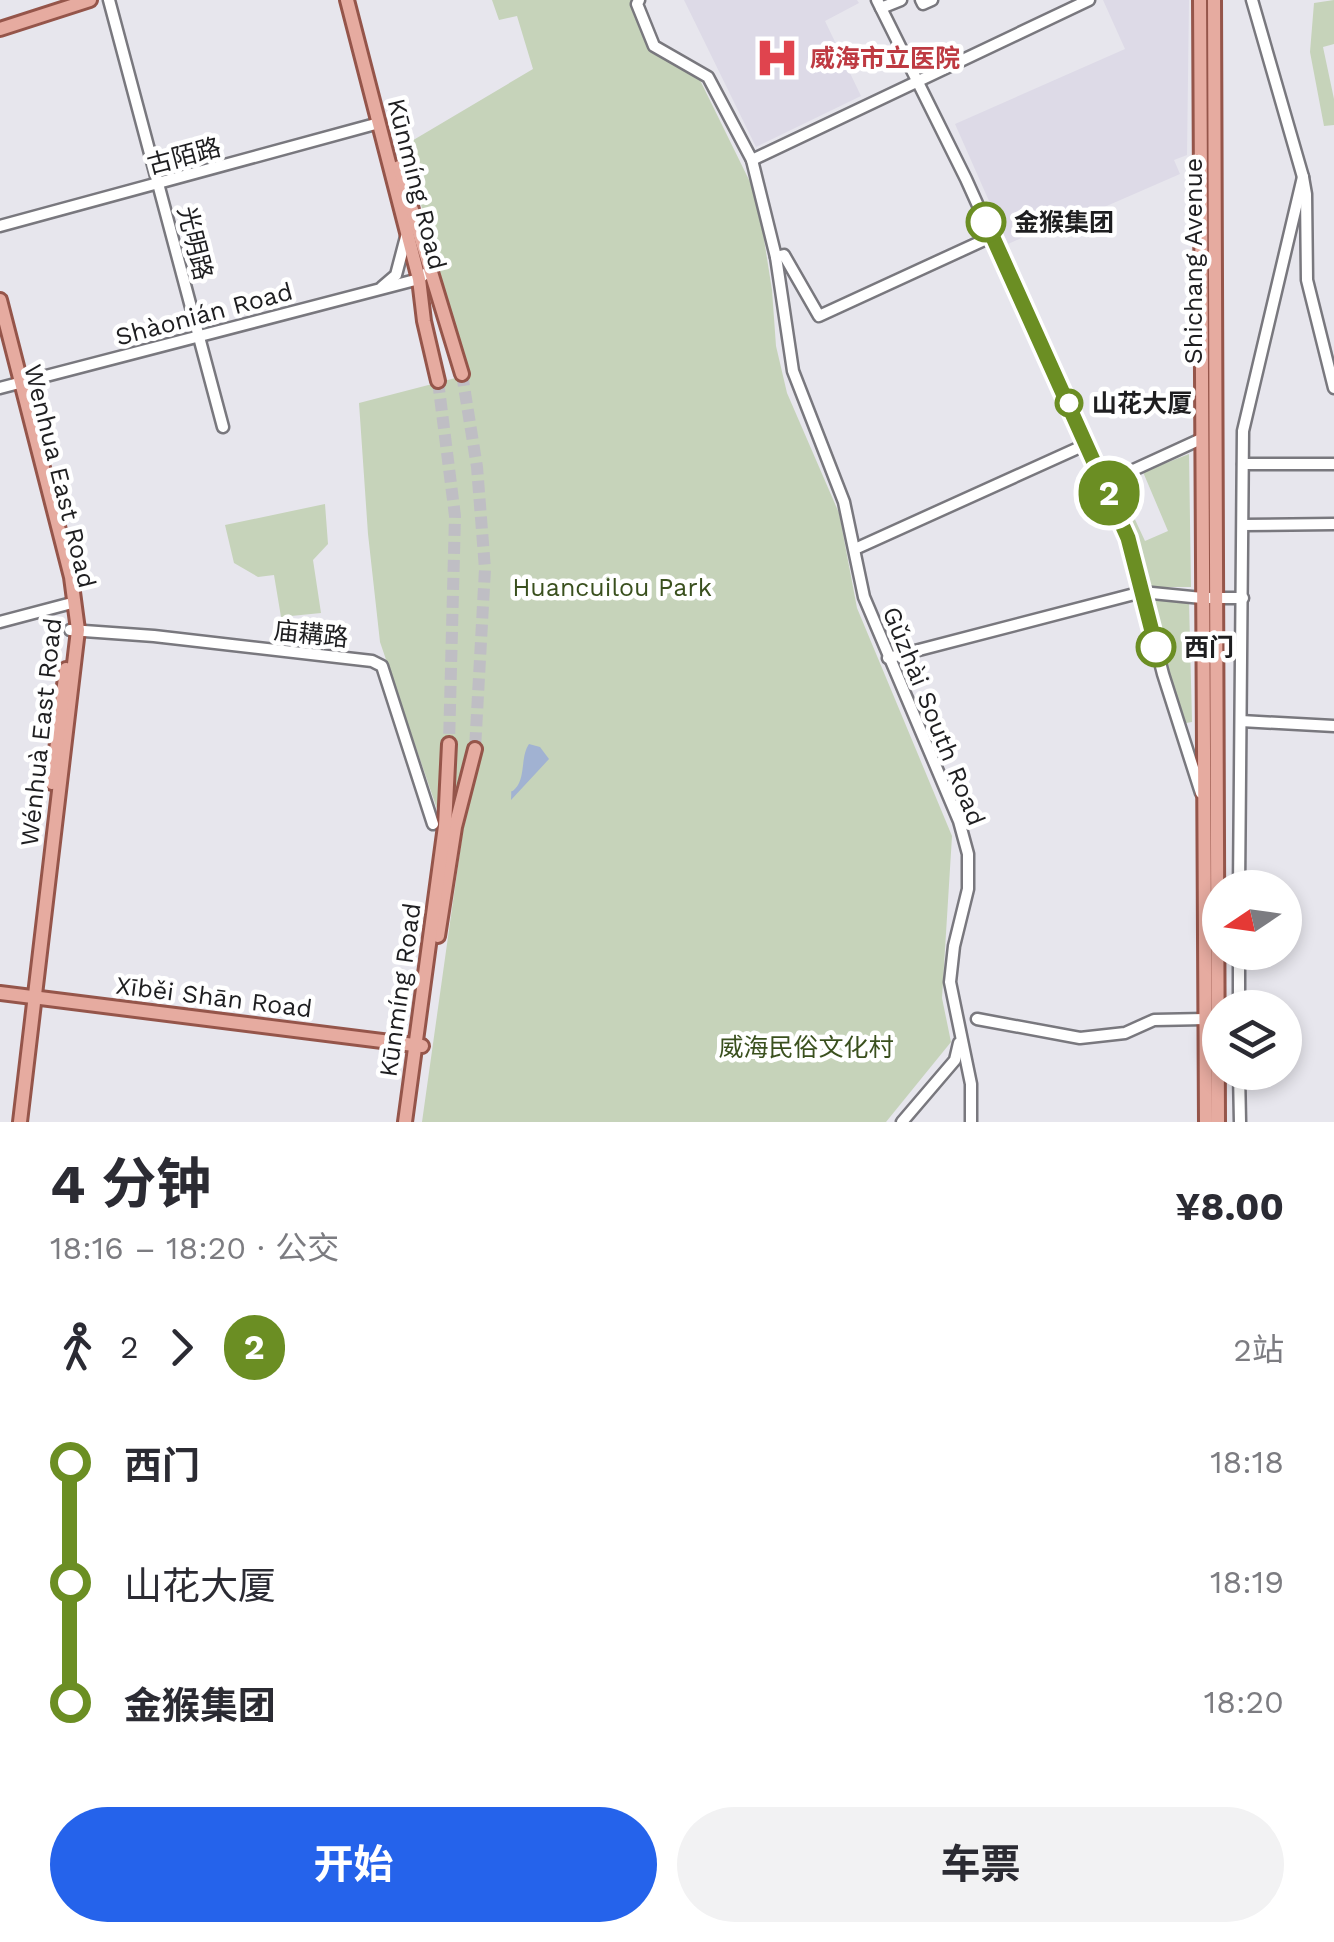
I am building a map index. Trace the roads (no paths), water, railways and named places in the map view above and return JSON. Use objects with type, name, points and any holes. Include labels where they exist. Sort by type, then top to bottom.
[{"type":"main road","points":[[0,20],[61,0]]},
{"type":"main road","points":[[0,29],[90,0]]},
{"type":"main road","name":"Kūnmíng Road","points":[[346,0],[419,279],[438,381]]},
{"type":"main road","name":"Kūnmíng Road","points":[[356,0],[426,263],[462,374]]},
{"type":"main road","name":"Shichang Avenue","points":[[1200,0],[1201,439],[1209,598]]},
{"type":"main road","name":"Shichang Avenue","points":[[1214,0],[1209,598],[1218,1122]]},
{"type":"main road","name":"Wénhuà East Road","points":[[0,300],[18,383],[71,576],[74,630]]},
{"type":"main road","points":[[424,321],[436,326],[444,320]]},
{"type":"main road","name":"Wenhua East Road","points":[[0,325],[18,383],[74,630],[16,1122]]},
{"type":"main road","name":"Kūnmíng Road","points":[[408,1122],[445,826],[450,744]]},
{"type":"main road","name":"Kūnmíng Road","points":[[418,1045],[455,827],[475,749]]},
{"type":"main road","name":"Shichang Avenue","points":[[1206,990],[1210,800]]},
{"type":"main road","name":"Xīběi Shān Road","points":[[0,993],[418,1045]]},
{"type":"main road","name":"Shichang Avenue","points":[[1206,1090],[1206,1122]]},
{"type":"street","name":"光明路","points":[[109,0],[224,428]]},
{"type":"street","name":"Gǔzhài South Road","points":[[639,0],[654,46],[708,77],[752,160],[776,258],[794,370],[844,502],[864,597],[932,752],[968,854],[968,889],[950,982],[971,1084],[971,1122]]},
{"type":"street","points":[[900,0],[879,4],[993,236],[1128,538],[1163,674],[1210,800]]},
{"type":"street","points":[[921,0],[923,4],[932,0]]},
{"type":"street","points":[[752,160],[1088,0]]},
{"type":"street","points":[[1252,0],[1303,177],[1307,280],[1334,388]]},
{"type":"street","name":"古陌路","points":[[0,226],[378,123]]},
{"type":"street","points":[[1239,870],[1243,430],[1303,177]]},
{"type":"street","points":[[379,289],[396,275],[406,244],[406,226]]},
{"type":"street","points":[[776,258],[784,255],[818,316],[993,236]]},
{"type":"street","points":[[419,279],[425,274],[426,263]]},
{"type":"street","name":"Shàonián Road","points":[[0,388],[419,279]]},
{"type":"street","points":[[398,284],[413,292],[424,321]]},
{"type":"street","points":[[1105,483],[1201,439]]},
{"type":"street","points":[[856,549],[1087,444]]},
{"type":"street","points":[[1243,464],[1334,464]]},
{"type":"street","points":[[1243,526],[1334,524]]},
{"type":"street","points":[[888,658],[1142,592],[1243,598]]},
{"type":"street","points":[[0,622],[68,604]]},
{"type":"street","name":"庙耩路","points":[[74,630],[372,661],[382,666],[433,824]]},
{"type":"street","points":[[1242,721],[1334,726]]},
{"type":"street","points":[[977,1019],[1080,1038],[1125,1033],[1154,1020],[1202,1019]]},
{"type":"street","points":[[902,1122],[955,1060],[960,1040]]},
{"type":"street","points":[[1239,1090],[1240,1122]]},
{"type":"water","points":[[529,744],[540,747],[549,759],[511,800],[511,792],[520,780]]},
{"type":"tunnel","points":[[462,374],[477,467],[485,569],[475,749]]},
{"type":"tunnel","points":[[438,381],[455,516],[449,744]]},
{"type":"place","name":"威海市立医院","points":[[777,58]]},
{"type":"place","name":"金猴集团","points":[[986,222]]},
{"type":"place","name":"山花大厦","points":[[1069,403]]},
{"type":"place","name":"西门","points":[[1156,647]]},
{"type":"park label","name":"Huancuilou Park","points":[[612,587]]},
{"type":"park label","name":"威海民俗文化村","points":[[806,1047]]}]
